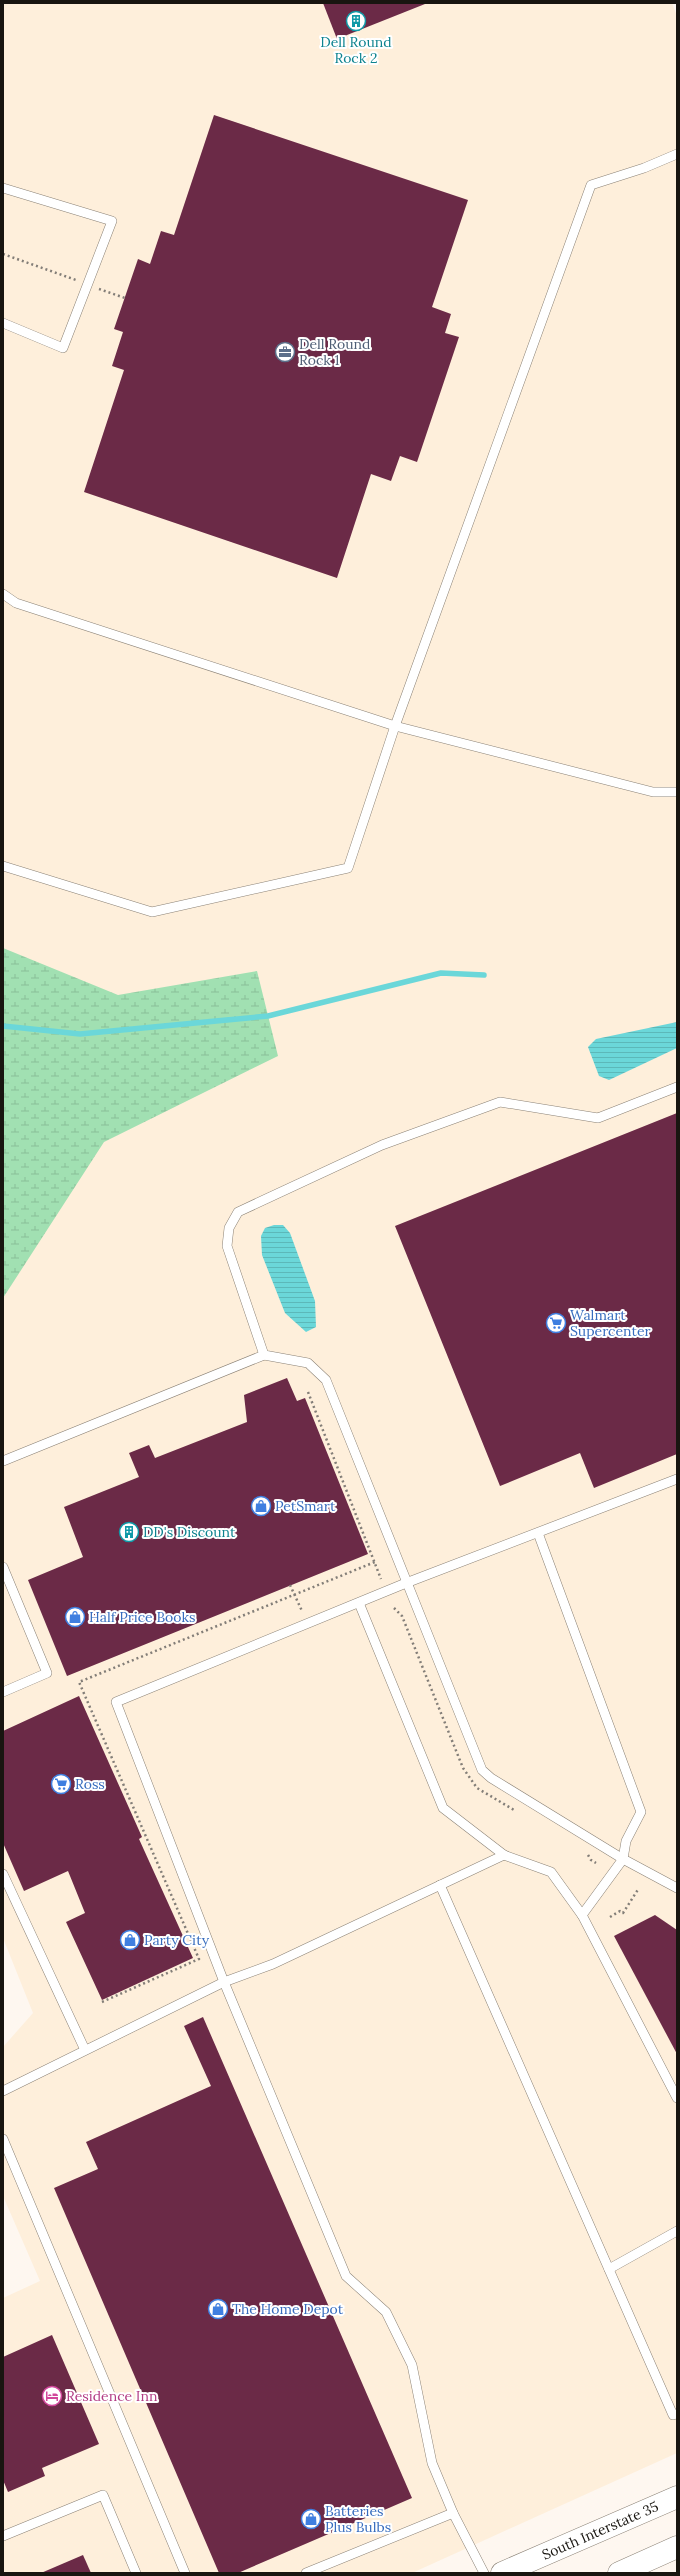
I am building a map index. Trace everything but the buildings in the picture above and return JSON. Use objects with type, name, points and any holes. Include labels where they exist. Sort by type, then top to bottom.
[{"type":"main road","name":"South Interstate 35","points":[[502,2573],[677,2497]]},
{"type":"main road","points":[[619,2573],[677,2547]]},
{"type":"lane","points":[[3,866],[152,912],[348,868],[395,726],[592,185],[644,168],[677,154]]},
{"type":"lane","points":[[3,188],[112,221],[63,348],[3,323]]},
{"type":"lane","points":[[3,594],[16,603],[395,726],[653,792],[677,792]]},
{"type":"lane","points":[[264,1355],[227,1246],[229,1228],[238,1212],[382,1145],[500,1102],[598,1118],[677,1087]]},
{"type":"lane","points":[[3,1461],[264,1355],[308,1363],[326,1380],[482,1770],[491,1778],[623,1858],[677,1888]]},
{"type":"lane","points":[[484,2573],[453,2513],[432,2463],[412,2365],[386,2312],[346,2276],[224,1982],[116,1702],[406,1583],[677,1479]]},
{"type":"lane","points":[[538,1532],[641,1812],[626,1841],[623,1858],[582,1915]]},
{"type":"lane","points":[[3,1567],[47,1673],[3,1692]]},
{"type":"lane","points":[[359,1603],[443,1808],[504,1855],[551,1872],[582,1915],[677,2098]]},
{"type":"lane","points":[[3,2091],[224,1982],[273,1964],[504,1855]]},
{"type":"lane","points":[[3,1874],[85,2050]]},
{"type":"lane","points":[[440,1885],[673,2415],[677,2414]]},
{"type":"lane","points":[[3,2139],[185,2573]]},
{"type":"lane","points":[[609,2268],[677,2231]]},
{"type":"lane","points":[[3,2536],[103,2495],[136,2573]]},
{"type":"lane","points":[[306,2573],[453,2513]]},
{"type":"path","points":[[3,254],[125,298]]},
{"type":"path","points":[[308,1392],[381,1579]]},
{"type":"path","points":[[102,2002],[199,1959],[79,1682],[375,1562]]},
{"type":"path","points":[[290,1585],[303,1612]]},
{"type":"path","points":[[610,1917],[620,1911],[623,1913],[639,1888]]},
{"type":"shaded area","points":[[3,3],[672,3],[677,16],[677,2453],[412,2573],[3,2573],[3,2298],[40,2281],[3,2196],[3,2047],[33,2013],[3,1938]]},
{"type":"green space","points":[[3,948],[118,995],[257,971],[278,1056],[104,1142],[3,1298]]},
{"type":"water","points":[[677,1022],[677,1048],[609,1080],[599,1076],[588,1047],[596,1039]]},
{"type":"water","points":[[274,1225],[283,1225],[290,1233],[315,1301],[316,1327],[306,1332],[285,1313],[262,1255],[261,1236],[265,1228]]},
{"type":"waterway","points":[[3,1026],[80,1034],[268,1016],[441,973],[484,975]]},
{"type":"place","name":"Dell Round Rock 2","points":[[356,21]]},
{"type":"place","name":"Dell Round Rock 1","points":[[285,352]]},
{"type":"place","name":"Walmart Supercenter","points":[[556,1323]]},
{"type":"place","name":"PetSmart","points":[[261,1506]]},
{"type":"place","name":"DD's Discount","points":[[129,1532]]},
{"type":"place","name":"Half Price Books","points":[[75,1617]]},
{"type":"place","name":"Ross","points":[[61,1784]]},
{"type":"place","name":"Party City","points":[[130,1940]]},
{"type":"place","name":"The Home Depot","points":[[218,2309]]},
{"type":"place","name":"Residence Inn","points":[[52,2396]]},
{"type":"place","name":"Batteries Plus Bulbs","points":[[311,2519]]}]
